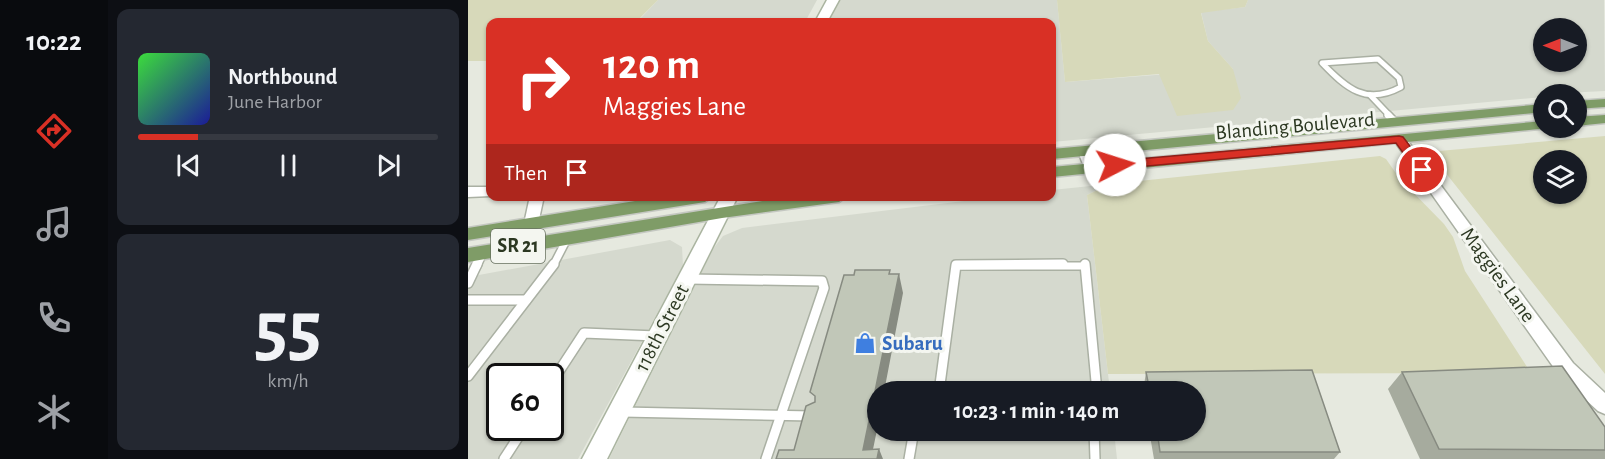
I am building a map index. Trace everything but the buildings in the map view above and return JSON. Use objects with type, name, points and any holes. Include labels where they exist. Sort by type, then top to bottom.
[{"type":"main road","points":[[1587,104],[1605,103]]},
{"type":"main road","name":"Blanding Boulevard","points":[[1056,154],[1533,109]]},
{"type":"main road","points":[[1399,139],[1414,128],[1455,116]]},
{"type":"main road","points":[[1587,121],[1605,119]]},
{"type":"main road","points":[[1338,145],[1382,132],[1395,122]]},
{"type":"main road","name":"Blanding Boulevard","points":[[1056,171],[1533,126]]},
{"type":"main road","name":"SR 21","points":[[468,234],[674,201]]},
{"type":"main road","name":"SR 21","points":[[476,253],[568,237],[726,204],[768,201]]},
{"type":"street","points":[[823,18],[833,0]]},
{"type":"street","name":"Maggies Lane","points":[[1399,139],[1566,369],[1605,405]]},
{"type":"street","points":[[1085,151],[1091,167]]},
{"type":"street","points":[[468,192],[486,192]]},
{"type":"street","points":[[531,224],[536,201]]},
{"type":"street","name":"118th Street","points":[[594,459],[726,204]]},
{"type":"lane","points":[[1370,95],[1388,94],[1401,87],[1399,78],[1378,59],[1322,63],[1345,87],[1360,95],[1370,95],[1395,122]]},
{"type":"lane","points":[[468,376],[560,256],[568,237]]},
{"type":"lane","points":[[468,283],[476,253]]},
{"type":"lane","points":[[940,381],[956,265],[1085,264],[1096,381]]},
{"type":"lane","points":[[687,279],[814,279],[822,281],[824,288],[779,415],[766,459]]},
{"type":"lane","points":[[468,300],[526,300]]},
{"type":"lane","points":[[564,364],[584,333],[658,336]]},
{"type":"lane","points":[[618,412],[817,416]]},
{"type":"lane","points":[[504,459],[516,441]]},
{"type":"lane","points":[[909,459],[912,441]]},
{"type":"lane","points":[[1094,441],[1095,459]]},
{"type":"shaded area","points":[[658,0],[817,0],[807,18],[641,18]]},
{"type":"shaded area","points":[[840,0],[1057,0],[1065,82],[1233,69],[1208,41],[1201,12],[1245,7],[1248,0],[1604,0],[1605,91],[1587,92],[1587,84],[1533,84],[1533,98],[1056,142],[1056,18],[830,18]]},
{"type":"shaded area","points":[[1110,184],[1087,195],[1109,381],[867,381],[867,441],[1115,441],[1117,459],[609,459],[713,249],[723,236],[742,228],[964,201],[1056,201],[1056,190]]},
{"type":"shaded area","points":[[670,240],[682,247],[683,266],[578,459],[468,459],[468,277]]},
{"type":"green space","points":[[468,0],[658,0],[640,18],[486,18],[486,61],[468,61]]},
{"type":"green space","points":[[1057,0],[1248,0],[1245,7],[1201,13],[1208,41],[1233,69],[1241,98],[1233,110],[1177,116],[1159,74],[1065,82]]},
{"type":"green space","points":[[1605,136],[1605,374],[1441,167],[1439,151]]},
{"type":"green space","points":[[1380,156],[1386,159],[1400,179],[1444,224],[1453,237],[1465,271],[1531,373],[1108,374],[1087,195],[1110,184]]},
{"type":"place","name":"Subaru","points":[[865,343]]},
{"type":"route","points":[[1115,165],[1399,139],[1422,170]]}]
